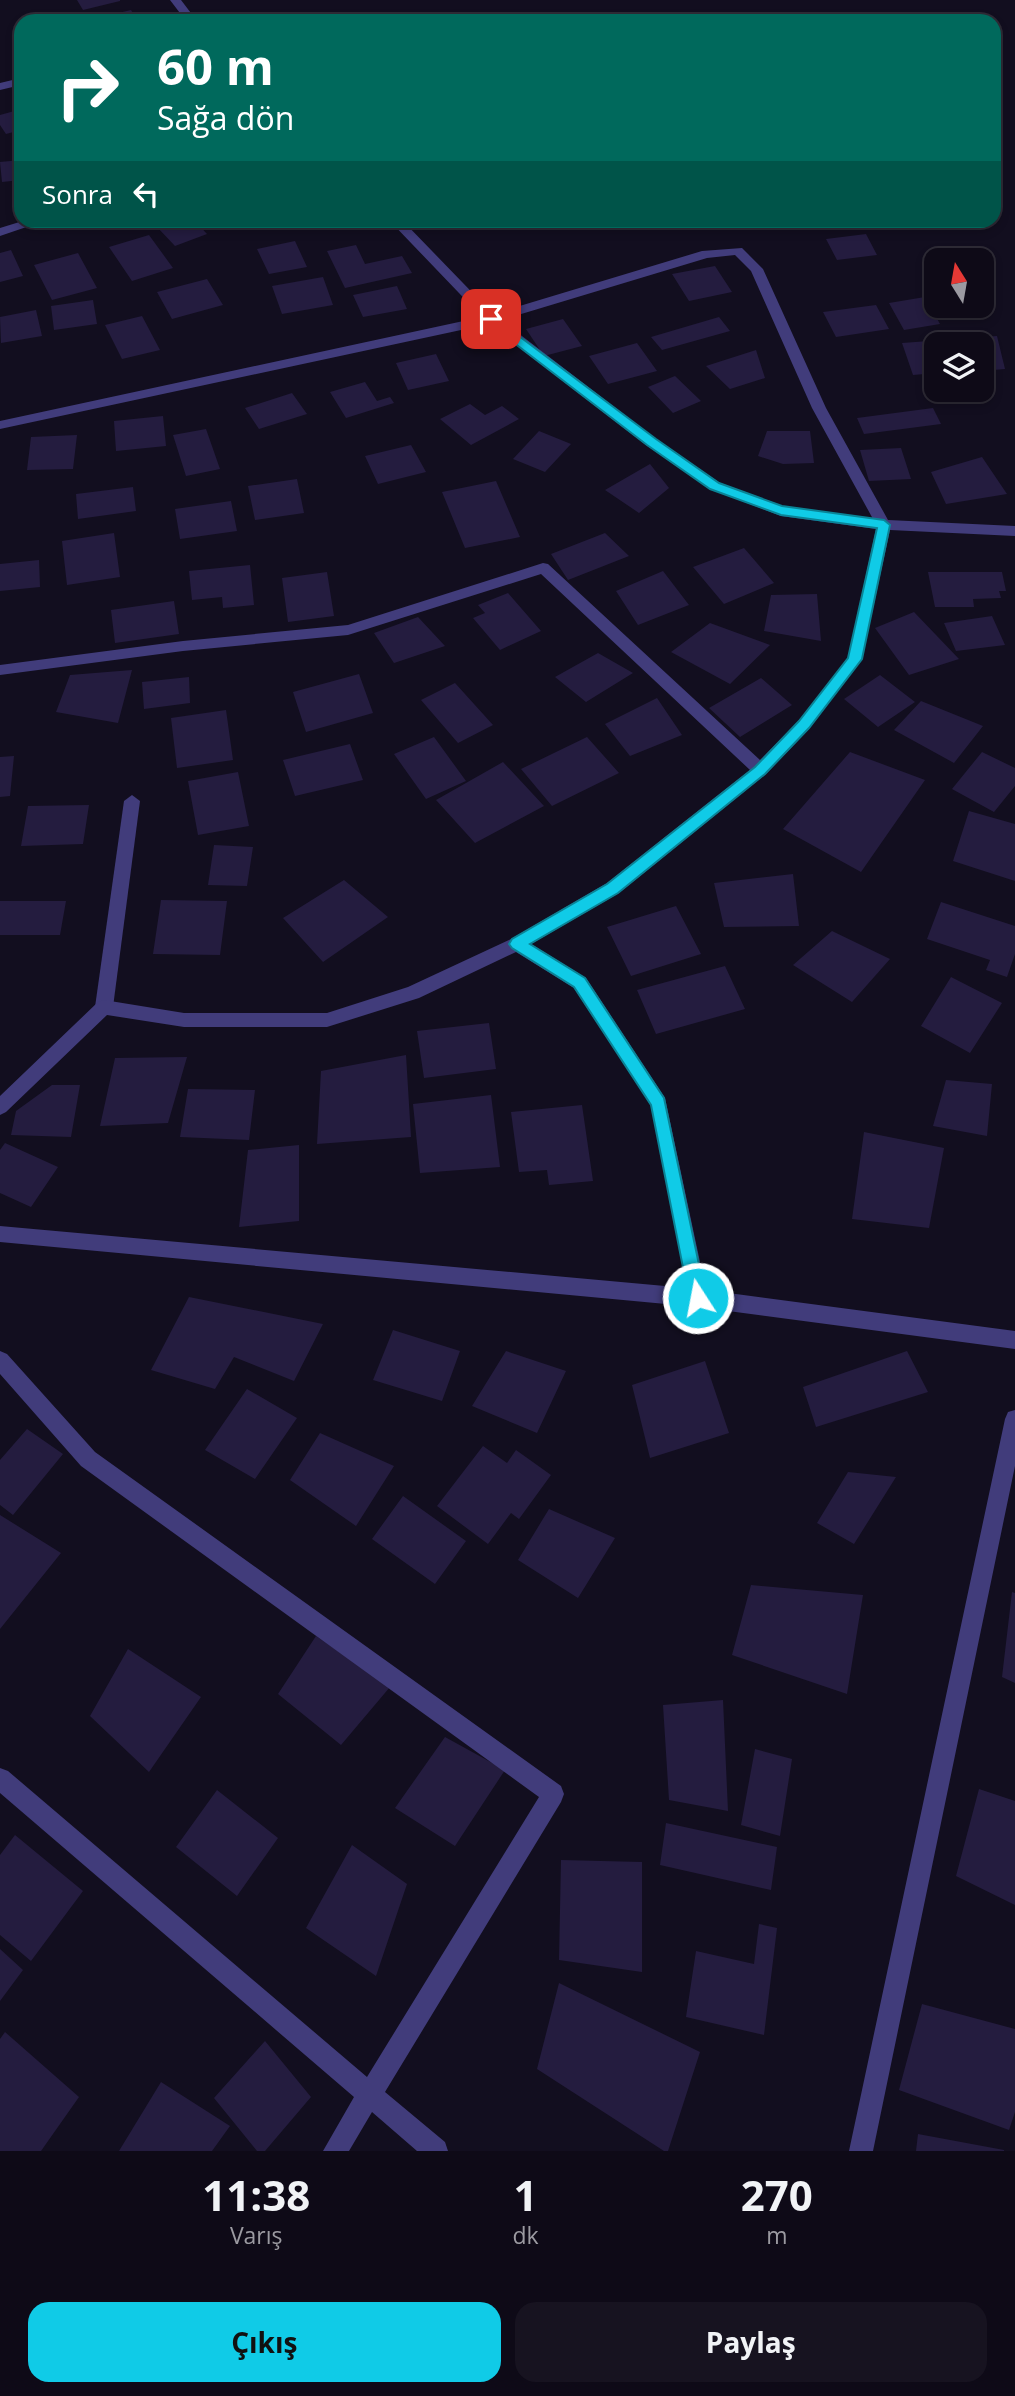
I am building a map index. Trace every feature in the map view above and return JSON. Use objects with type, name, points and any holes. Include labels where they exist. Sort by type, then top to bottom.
[{"type":"street","points":[[175,0],[186,14]]},
{"type":"street","points":[[403,228],[491,319],[651,442],[715,486],[781,510],[884,525],[1015,531]]},
{"type":"street","points":[[0,425],[491,319],[706,254],[738,251],[757,269],[819,408],[884,525],[855,659],[804,724],[760,771],[613,888],[517,944],[413,993],[327,1020],[184,1020],[104,1007]]},
{"type":"street","points":[[0,670],[183,646],[348,630],[543,568],[760,771]]},
{"type":"street","points":[[0,1107],[104,1007],[132,801]]},
{"type":"street","points":[[517,944],[580,983],[659,1103],[698,1298]]},
{"type":"street","points":[[0,1234],[698,1298],[1015,1340]]},
{"type":"street","points":[[0,1360],[88,1459],[553,1794],[335,2151]]},
{"type":"street","points":[[861,2151],[1015,1419]]},
{"type":"street","points":[[0,1779],[436,2151]]},
{"type":"building","points":[[77,0],[120,0],[120,1],[83,10]]},
{"type":"building","points":[[131,10],[133,14],[114,14]]},
{"type":"building","points":[[14,111],[14,132],[6,134],[0,125],[0,115]]},
{"type":"building","points":[[14,161],[14,181],[2,182],[0,162]]},
{"type":"building","points":[[158,228],[201,228],[207,234],[175,246]]},
{"type":"building","points":[[866,234],[877,255],[837,260],[826,239]]},
{"type":"building","points":[[149,235],[173,268],[132,281],[109,247]]},
{"type":"building","points":[[295,241],[307,267],[269,274],[257,249]]},
{"type":"building","points":[[356,245],[365,264],[402,256],[412,273],[345,288],[327,251]]},
{"type":"building","points":[[11,250],[23,276],[0,282],[0,253]]},
{"type":"building","points":[[78,253],[97,288],[52,300],[34,265]]},
{"type":"building","points":[[715,266],[732,292],[689,301],[672,274]]},
{"type":"building","points":[[323,277],[333,305],[282,314],[272,286]]},
{"type":"building","points":[[207,279],[223,305],[172,319],[157,292]]},
{"type":"building","points":[[397,286],[407,309],[363,317],[353,295]]},
{"type":"building","points":[[924,297],[924,318],[937,318],[940,324],[904,330],[889,303]]},
{"type":"building","points":[[93,300],[97,324],[54,330],[51,306]]},
{"type":"building","points":[[876,305],[889,329],[836,337],[823,312]]},
{"type":"building","points":[[36,310],[42,336],[1,343],[0,317]]},
{"type":"building","points":[[142,316],[160,350],[122,359],[105,325]]},
{"type":"building","points":[[719,317],[730,331],[662,350],[651,337]]},
{"type":"building","points":[[563,319],[582,346],[544,356],[526,329]]},
{"type":"building","points":[[994,336],[997,336],[1005,369],[994,370]]},
{"type":"building","points":[[924,341],[924,374],[913,375],[902,343]]},
{"type":"building","points":[[637,343],[657,371],[608,384],[589,356]]},
{"type":"building","points":[[756,350],[765,378],[730,389],[706,366]]},
{"type":"building","points":[[436,354],[449,381],[408,390],[396,363]]},
{"type":"building","points":[[675,376],[701,401],[673,413],[648,387]]},
{"type":"building","points":[[365,382],[377,401],[390,397],[394,403],[346,418],[330,392]]},
{"type":"building","points":[[292,393],[307,414],[259,429],[245,408]]},
{"type":"building","points":[[470,404],[485,415],[502,406],[519,419],[471,445],[440,419]]},
{"type":"building","points":[[933,408],[941,424],[864,434],[857,418]]},
{"type":"building","points":[[163,416],[166,446],[116,451],[114,421]]},
{"type":"building","points":[[206,429],[220,469],[186,476],[173,435]]},
{"type":"building","points":[[539,431],[571,444],[545,472],[513,459]]},
{"type":"building","points":[[767,431],[810,431],[814,463],[783,464],[758,456]]},
{"type":"building","points":[[77,435],[73,469],[27,470],[31,437]]},
{"type":"building","points":[[411,445],[426,472],[378,484],[365,456]]},
{"type":"building","points":[[901,448],[911,479],[869,481],[860,450]]},
{"type":"building","points":[[982,457],[1007,494],[946,504],[931,472]]},
{"type":"building","points":[[650,464],[669,488],[639,513],[605,490]]},
{"type":"building","points":[[297,479],[304,513],[255,520],[248,486]]},
{"type":"building","points":[[496,481],[520,537],[465,548],[442,492]]},
{"type":"building","points":[[133,487],[136,511],[78,519],[76,494]]},
{"type":"building","points":[[231,501],[237,531],[180,539],[175,509]]},
{"type":"building","points":[[114,533],[120,577],[67,585],[62,541]]},
{"type":"building","points":[[605,533],[629,556],[568,580],[551,554]]},
{"type":"building","points":[[744,548],[774,583],[724,604],[693,567]]},
{"type":"building","points":[[39,560],[40,587],[0,591],[0,564]]},
{"type":"building","points":[[250,565],[254,605],[223,608],[222,597],[192,600],[189,571]]},
{"type":"building","points":[[663,571],[689,605],[638,625],[616,591]]},
{"type":"building","points":[[327,572],[334,616],[288,622],[282,578]]},
{"type":"building","points":[[928,572],[1002,572],[1006,591],[999,591],[1001,598],[973,599],[974,607],[935,607]]},
{"type":"building","points":[[508,593],[541,631],[500,650],[473,618],[485,613],[478,605]]},
{"type":"building","points":[[817,594],[821,641],[764,631],[771,595]]},
{"type":"building","points":[[174,601],[179,634],[115,643],[111,610]]},
{"type":"building","points":[[914,612],[959,659],[909,675],[875,628]]},
{"type":"building","points":[[992,616],[1005,645],[956,651],[944,623]]},
{"type":"building","points":[[418,617],[445,646],[394,663],[374,633]]},
{"type":"building","points":[[710,623],[770,645],[730,684],[671,652]]},
{"type":"building","points":[[598,653],[633,673],[586,702],[555,677]]},
{"type":"building","points":[[132,670],[118,723],[56,712],[70,675]]},
{"type":"building","points":[[359,674],[373,713],[306,732],[293,692]]},
{"type":"building","points":[[880,675],[915,702],[878,727],[844,699]]},
{"type":"building","points":[[189,677],[190,703],[144,709],[142,682]]},
{"type":"building","points":[[761,678],[792,705],[740,737],[709,708]]},
{"type":"building","points":[[455,683],[493,725],[458,743],[421,700]]},
{"type":"building","points":[[657,698],[682,735],[630,756],[605,724]]},
{"type":"building","points":[[921,701],[983,726],[954,763],[894,730]]},
{"type":"building","points":[[226,710],[233,760],[177,768],[171,718]]},
{"type":"building","points":[[434,737],[466,781],[426,799],[394,754]]},
{"type":"building","points":[[587,737],[619,773],[552,806],[521,769]]},
{"type":"building","points":[[350,744],[363,780],[295,796],[283,760]]},
{"type":"building","points":[[850,752],[925,780],[861,872],[783,829]]},
{"type":"building","points":[[982,752],[1015,768],[1015,786],[994,812],[952,789]]},
{"type":"building","points":[[14,756],[10,796],[0,797],[0,757]]},
{"type":"building","points":[[503,762],[544,806],[475,843],[436,800]]},
{"type":"building","points":[[238,772],[249,826],[198,835],[188,781]]},
{"type":"building","points":[[89,805],[83,844],[21,846],[28,806]]},
{"type":"building","points":[[969,811],[1015,824],[1015,881],[953,861]]},
{"type":"building","points":[[214,845],[253,847],[247,886],[208,885]]},
{"type":"building","points":[[793,874],[799,926],[724,927],[714,883]]},
{"type":"building","points":[[344,880],[388,917],[323,962],[283,918]]},
{"type":"building","points":[[161,900],[227,901],[220,955],[153,954]]},
{"type":"building","points":[[0,901],[66,901],[60,935],[0,935]]},
{"type":"building","points":[[941,902],[1015,926],[1015,954],[1007,977],[986,970],[990,960],[927,939]]},
{"type":"building","points":[[676,906],[701,954],[631,976],[607,927]]},
{"type":"building","points":[[832,931],[890,959],[852,1002],[793,965]]},
{"type":"building","points":[[725,966],[745,1009],[656,1034],[637,990]]},
{"type":"building","points":[[951,977],[1002,1003],[970,1053],[921,1026]]},
{"type":"building","points":[[489,1023],[496,1069],[424,1078],[417,1031]]},
{"type":"building","points":[[406,1055],[411,1137],[317,1144],[321,1071]]},
{"type":"building","points":[[187,1057],[168,1123],[100,1126],[115,1058]]},
{"type":"building","points":[[946,1080],[992,1084],[987,1136],[933,1126]]},
{"type":"building","points":[[52,1085],[80,1085],[71,1137],[11,1135],[16,1111]]},
{"type":"building","points":[[188,1089],[255,1090],[249,1140],[180,1137]]},
{"type":"building","points":[[491,1095],[500,1167],[420,1173],[413,1104]]},
{"type":"building","points":[[582,1105],[593,1181],[549,1185],[547,1170],[519,1172],[511,1112]]},
{"type":"building","points":[[864,1132],[944,1148],[929,1228],[852,1219]]},
{"type":"building","points":[[5,1143],[58,1167],[31,1207],[0,1193],[0,1150]]},
{"type":"building","points":[[299,1145],[299,1221],[239,1227],[248,1150]]},
{"type":"building","points":[[189,1297],[323,1324],[294,1381],[234,1357],[215,1389],[151,1370]]},
{"type":"building","points":[[393,1330],[460,1351],[442,1401],[373,1380]]},
{"type":"building","points":[[506,1351],[566,1371],[537,1433],[472,1406]]},
{"type":"building","points":[[907,1351],[928,1392],[816,1427],[803,1387]]},
{"type":"building","points":[[705,1361],[729,1433],[650,1458],[632,1385]]},
{"type":"building","points":[[247,1389],[297,1418],[255,1479],[205,1450]]},
{"type":"building","points":[[27,1429],[63,1454],[13,1515],[0,1505],[0,1460]]},
{"type":"building","points":[[320,1433],[394,1466],[356,1526],[290,1480]]},
{"type":"building","points":[[483,1446],[507,1463],[516,1450],[551,1475],[519,1519],[511,1513],[488,1544],[437,1506]]},
{"type":"building","points":[[848,1472],[896,1477],[854,1544],[817,1523]]},
{"type":"building","points":[[403,1496],[466,1541],[435,1584],[372,1539]]},
{"type":"building","points":[[549,1509],[615,1538],[578,1598],[518,1560]]},
{"type":"building","points":[[0,1515],[61,1553],[0,1629]]},
{"type":"building","points":[[751,1585],[863,1595],[847,1694],[732,1655]]},
{"type":"building","points":[[1012,1592],[1015,1593],[1015,1683],[1002,1677]]},
{"type":"building","points":[[316,1636],[390,1687],[341,1745],[278,1694]]},
{"type":"building","points":[[128,1649],[201,1697],[149,1772],[90,1716]]},
{"type":"building","points":[[723,1700],[728,1811],[669,1800],[663,1705]]},
{"type":"building","points":[[445,1737],[505,1770],[455,1846],[395,1808]]},
{"type":"building","points":[[755,1749],[792,1759],[780,1836],[741,1825]]},
{"type":"building","points":[[979,1789],[1015,1801],[1015,1905],[956,1876]]},
{"type":"building","points":[[217,1790],[278,1838],[237,1896],[176,1847]]},
{"type":"building","points":[[666,1823],[777,1847],[771,1890],[660,1865]]},
{"type":"building","points":[[15,1835],[83,1891],[31,1961],[0,1935],[0,1855]]},
{"type":"building","points":[[352,1845],[407,1884],[376,1976],[306,1928]]},
{"type":"building","points":[[561,1860],[642,1862],[642,1972],[559,1960]]},
{"type":"building","points":[[759,1924],[777,1928],[764,2035],[686,2017],[696,1951],[754,1964]]},
{"type":"building","points":[[0,1949],[23,1970],[0,2001]]},
{"type":"building","points":[[559,1983],[700,2052],[668,2151],[664,2151],[537,2069]]},
{"type":"building","points":[[922,2004],[1015,2029],[1015,2112],[1009,2130],[899,2090]]},
{"type":"building","points":[[5,2032],[79,2097],[41,2151],[0,2151],[0,2039]]},
{"type":"building","points":[[265,2041],[311,2097],[265,2151],[257,2151],[214,2098]]},
{"type":"building","points":[[161,2082],[230,2126],[212,2151],[119,2151]]},
{"type":"building","points":[[918,2134],[1004,2150],[1004,2151],[916,2151]]},
{"type":"route","points":[[491,319],[651,442],[715,486],[781,510],[884,525],[855,659],[804,724],[760,771],[613,888],[517,944],[580,983],[659,1103],[698,1298]]}]
